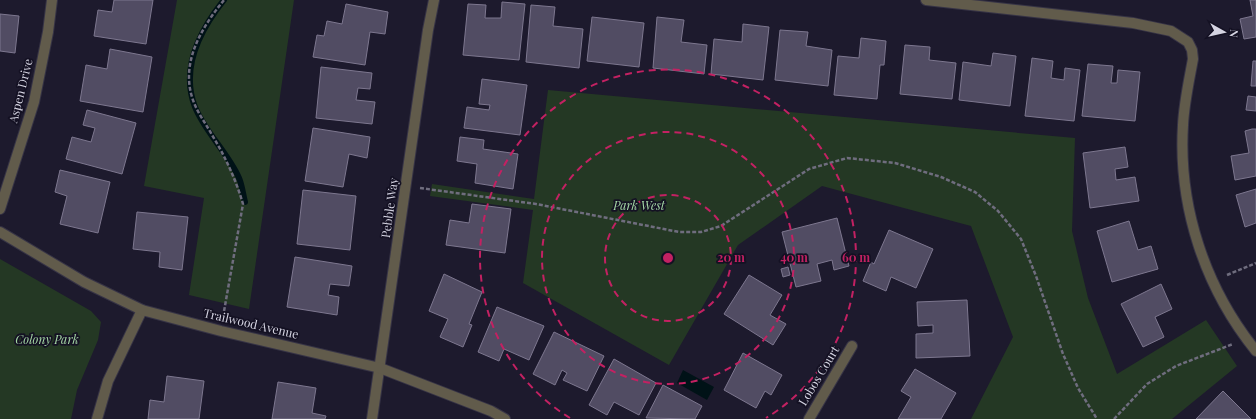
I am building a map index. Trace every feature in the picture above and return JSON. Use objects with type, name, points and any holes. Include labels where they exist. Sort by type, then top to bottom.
[{"type":"street","name":"Aspen Drive","points":[[0,209],[34,102],[48,32],[52,0]]},
{"type":"street","name":"Pebble Way","points":[[372,419],[428,30],[434,0]]},
{"type":"street","points":[[926,0],[1133,23],[1171,31],[1188,42],[1192,50],[1193,59],[1183,125],[1183,172],[1191,225],[1212,281],[1223,304],[1246,339],[1256,351]]},
{"type":"street","name":"Trailwood Avenue","points":[[0,232],[84,282],[142,310],[221,331],[380,368],[505,419]]},
{"type":"street","points":[[98,419],[108,381],[142,310]]},
{"type":"street","name":"Lobos Court","points":[[808,419],[852,346]]},
{"type":"path","points":[[221,331],[243,204],[238,188],[223,156],[195,107],[191,96],[190,82],[193,52],[208,20],[224,0]]},
{"type":"path","points":[[406,186],[536,204],[679,232],[701,232],[721,226],[809,169],[847,158],[895,163],[941,177],[975,192],[998,210],[1021,239],[1036,276],[1063,354],[1078,388],[1097,419]]},
{"type":"path","points":[[1212,281],[1256,263]]},
{"type":"path","points":[[1114,419],[1147,384],[1176,366],[1246,339]]},
{"type":"green space","points":[[177,0],[294,0],[249,309],[189,295],[204,198],[144,186]]},
{"type":"green space","name":"Park West","points":[[548,90],[1075,138],[1072,231],[1088,298],[1117,374],[1206,320],[1237,366],[1172,419],[971,419],[1013,337],[971,226],[822,186],[738,245],[669,365],[523,283],[533,210],[430,196],[432,184],[534,199]]},
{"type":"green space","name":"Colony Park","points":[[0,259],[91,311],[101,322],[98,340],[77,390],[71,419],[0,419]]},
{"type":"shaded area","points":[[683,370],[714,387],[707,400],[677,383]]},
{"type":"building","points":[[114,0],[153,0],[146,44],[94,36],[98,10],[112,12]]},
{"type":"building","points":[[1250,0],[1256,0],[1256,37],[1244,39],[1240,19],[1253,16]]},
{"type":"building","points":[[502,2],[525,4],[519,60],[463,55],[468,4],[486,5],[485,18],[501,18]]},
{"type":"building","points":[[346,4],[388,12],[385,34],[370,32],[365,65],[313,57],[317,35],[324,36],[327,21],[342,24]]},
{"type":"building","points":[[531,5],[555,7],[553,26],[583,29],[579,68],[526,62]]},
{"type":"building","points":[[0,14],[19,16],[15,53],[0,51]]},
{"type":"building","points":[[592,17],[644,23],[639,67],[587,61]]},
{"type":"building","points":[[657,17],[684,20],[681,42],[707,45],[704,74],[653,68]]},
{"type":"building","points":[[743,24],[769,27],[763,80],[711,74],[714,39],[742,42]]},
{"type":"building","points":[[780,30],[808,32],[806,46],[832,50],[828,86],[775,80]]},
{"type":"building","points":[[861,38],[886,41],[884,65],[880,65],[877,99],[834,95],[838,56],[859,58]]},
{"type":"building","points":[[905,45],[930,47],[929,60],[956,63],[952,99],[900,94]]},
{"type":"building","points":[[110,49],[152,57],[143,112],[80,101],[86,65],[107,69]]},
{"type":"building","points":[[993,53],[1016,56],[1010,106],[959,100],[963,62],[991,66]]},
{"type":"building","points":[[1032,58],[1053,61],[1051,78],[1064,80],[1065,68],[1080,70],[1074,121],[1025,116]]},
{"type":"building","points":[[1253,61],[1256,61],[1256,86],[1251,86]]},
{"type":"building","points":[[1088,64],[1113,66],[1111,83],[1117,83],[1118,70],[1140,72],[1135,121],[1082,116]]},
{"type":"building","points":[[321,67],[372,73],[370,89],[358,88],[356,100],[375,102],[372,124],[316,118]]},
{"type":"building","points":[[482,79],[527,85],[520,135],[464,128],[467,107],[489,110],[490,105],[479,104]]},
{"type":"building","points":[[1248,96],[1256,97],[1256,111],[1246,110]]},
{"type":"building","points":[[87,110],[136,123],[122,174],[66,159],[72,137],[91,142],[95,128],[83,125]]},
{"type":"building","points":[[313,128],[370,137],[367,158],[349,154],[343,187],[305,181]]},
{"type":"building","points":[[1256,129],[1256,176],[1235,180],[1231,156],[1249,153],[1245,131]]},
{"type":"building","points":[[460,137],[484,140],[483,149],[518,154],[513,189],[475,183],[477,164],[457,161]]},
{"type":"building","points":[[1125,147],[1128,167],[1115,169],[1116,180],[1135,177],[1139,201],[1090,208],[1083,153]]},
{"type":"building","points":[[60,170],[110,182],[98,233],[60,224],[67,196],[55,192]]},
{"type":"building","points":[[1256,189],[1256,223],[1245,227],[1236,195]]},
{"type":"building","points":[[303,190],[356,196],[350,250],[297,244]]},
{"type":"building","points":[[472,204],[511,209],[505,253],[446,245],[450,220],[469,223]]},
{"type":"building","points":[[137,212],[188,217],[182,270],[159,267],[160,252],[133,249]]},
{"type":"building","points":[[837,218],[849,266],[834,270],[832,260],[817,264],[821,281],[796,287],[782,232]]},
{"type":"building","points":[[1129,221],[1138,250],[1151,246],[1158,269],[1112,282],[1097,231]]},
{"type":"building","points":[[889,230],[933,249],[916,288],[891,277],[886,291],[863,281],[871,262],[874,264]]},
{"type":"building","points":[[295,257],[352,266],[349,286],[330,284],[328,295],[339,297],[337,315],[287,307]]},
{"type":"building","points":[[788,267],[790,275],[783,277],[781,269]]},
{"type":"building","points":[[444,274],[482,292],[469,324],[472,325],[463,347],[440,337],[448,319],[429,311]]},
{"type":"building","points":[[749,275],[782,295],[770,315],[786,324],[773,345],[724,314]]},
{"type":"building","points":[[1161,284],[1172,309],[1155,317],[1164,337],[1143,347],[1121,304]]},
{"type":"building","points":[[967,300],[970,356],[916,358],[916,334],[933,333],[933,325],[918,326],[917,302]]},
{"type":"building","points":[[497,307],[544,326],[529,360],[504,349],[499,361],[478,352]]},
{"type":"building","points":[[554,332],[604,356],[587,391],[563,380],[567,373],[562,370],[555,385],[533,374]]},
{"type":"building","points":[[743,353],[782,375],[771,395],[765,391],[756,408],[724,390]]},
{"type":"building","points":[[614,359],[656,383],[639,415],[614,402],[607,415],[589,405]]},
{"type":"building","points":[[915,369],[956,393],[941,419],[898,419],[911,397],[901,391]]},
{"type":"building","points":[[167,376],[204,381],[199,419],[148,419],[150,400],[164,402]]},
{"type":"building","points":[[278,382],[316,388],[312,413],[326,416],[325,419],[272,419]]},
{"type":"building","points":[[663,385],[702,406],[695,419],[646,418]]},
{"type":"building","points":[[1223,391],[1251,419],[1196,419]]},
{"type":"waterway","points":[[224,0],[207,24],[195,50],[191,64],[191,92],[199,116],[229,160],[239,178],[245,202]]}]
